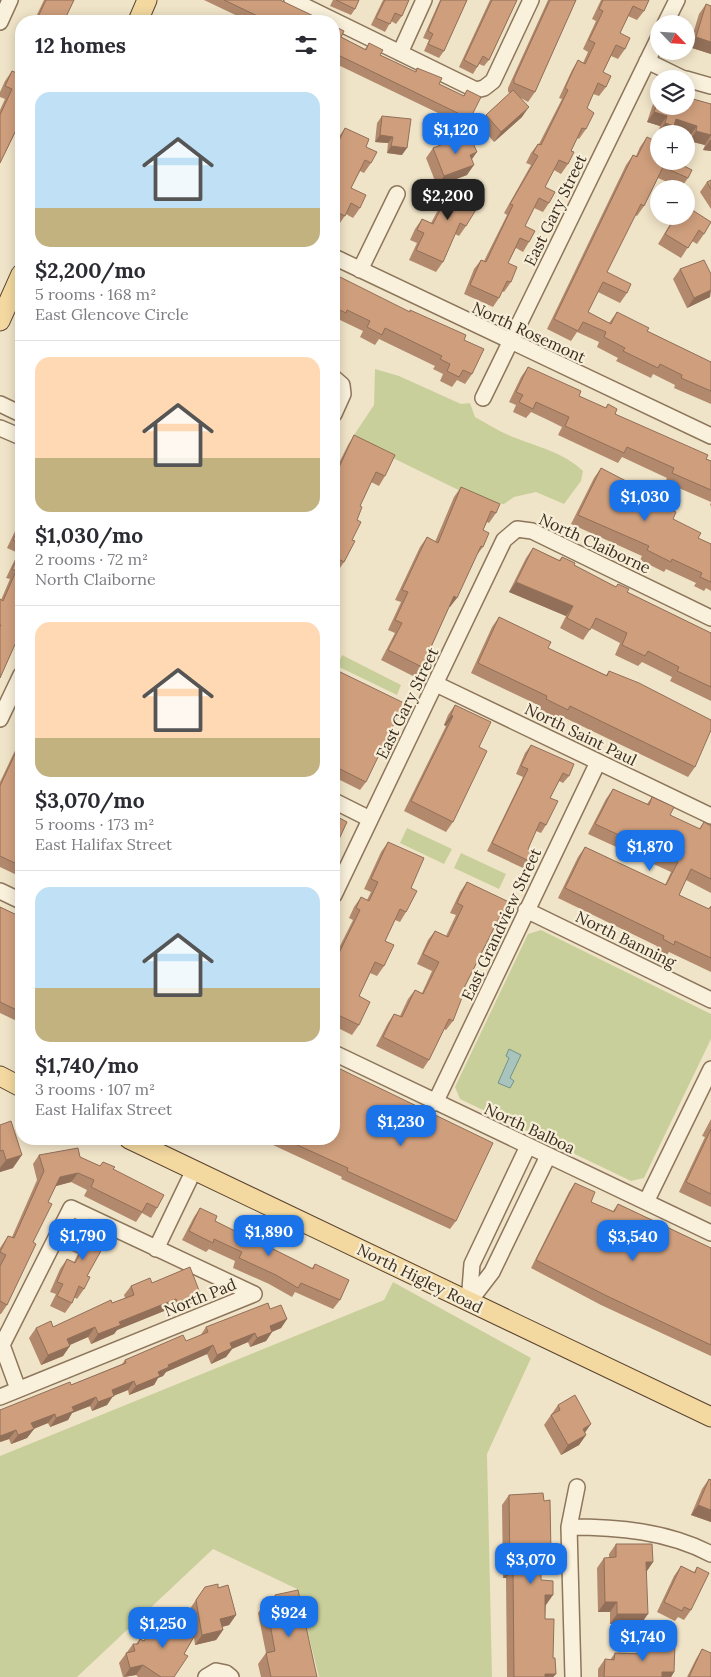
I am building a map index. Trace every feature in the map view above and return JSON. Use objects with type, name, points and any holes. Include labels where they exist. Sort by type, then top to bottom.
[{"type":"main road","points":[[141,15],[147,0]]},
{"type":"main road","points":[[0,321],[15,287]]},
{"type":"main road","points":[[0,1076],[15,1083]]},
{"type":"main road","name":"North Higley Road","points":[[142,1145],[711,1417]]},
{"type":"street","points":[[0,22],[10,0]]},
{"type":"street","points":[[292,0],[314,5],[332,15]]},
{"type":"street","points":[[400,53],[424,0]]},
{"type":"street","points":[[340,20],[400,53],[476,90],[484,88],[494,81],[530,0]]},
{"type":"street","points":[[670,15],[677,0]]},
{"type":"street","name":"East Gary Street","points":[[484,398],[650,55]]},
{"type":"street","points":[[647,61],[666,70]]},
{"type":"street","points":[[695,82],[711,86]]},
{"type":"street","points":[[360,270],[397,194]]},
{"type":"street","name":"North Rosemont","points":[[340,260],[711,436]]},
{"type":"street","points":[[340,387],[343,394],[340,401]]},
{"type":"street","points":[[0,404],[15,411]]},
{"type":"street","points":[[0,428],[15,434]]},
{"type":"street","name":"East Gary Street","points":[[340,882],[504,540],[517,529]]},
{"type":"street","name":"North Claiborne","points":[[517,529],[532,531],[711,618]]},
{"type":"street","name":"North Saint Paul","points":[[436,684],[711,816]]},
{"type":"street","points":[[0,719],[15,688]]},
{"type":"street","name":"East Grandview Street","points":[[435,1103],[598,762]]},
{"type":"street","points":[[340,805],[370,819]]},
{"type":"street","points":[[0,891],[15,898]]},
{"type":"street","name":"North Banning","points":[[526,910],[711,1000]]},
{"type":"street","name":"North Balboa","points":[[340,1056],[435,1103],[711,1233]]},
{"type":"street","points":[[646,1202],[711,1070]]},
{"type":"street","points":[[469,1302],[472,1264],[528,1146]]},
{"type":"street","points":[[469,1302],[492,1272],[548,1156]]},
{"type":"street","points":[[156,1248],[194,1170]]},
{"type":"street","name":"North Pad","points":[[0,1397],[254,1294],[71,1208],[1,1345]]},
{"type":"street","points":[[1,1345],[18,1389]]},
{"type":"street","points":[[573,1677],[569,1528],[577,1487]]},
{"type":"street","points":[[569,1528],[615,1527],[656,1534],[690,1543],[711,1554]]},
{"type":"street","points":[[206,1677],[216,1671],[226,1672],[231,1677]]},
{"type":"green space","points":[[375,369],[399,376],[461,404],[470,403],[475,417],[503,433],[550,451],[575,464],[583,471],[581,481],[564,504],[536,492],[514,497],[504,504],[485,503],[352,438],[374,405]]},
{"type":"green space","points":[[342,655],[401,685],[397,695],[340,667]]},
{"type":"green space","points":[[407,828],[452,849],[444,864],[400,843]]},
{"type":"green space","points":[[461,853],[506,874],[499,889],[454,868]]},
{"type":"green space","points":[[541,930],[711,1014],[711,1039],[644,1178],[631,1181],[460,1099],[455,1087],[528,934]]},
{"type":"green space","points":[[393,1282],[531,1358],[487,1454],[492,1677],[319,1677],[297,1589],[213,1549],[77,1677],[0,1677],[0,1456],[384,1300]]},
{"type":"water","points":[[509,1049],[521,1055],[510,1078],[514,1081],[510,1088],[498,1083],[509,1058],[506,1056]]},
{"type":"building","points":[[46,0],[74,0],[67,15],[39,15]]},
{"type":"building","points":[[224,0],[280,0],[311,15],[255,15]]},
{"type":"building","points":[[336,0],[359,0],[355,9]]},
{"type":"building","points":[[385,0],[409,0],[402,16],[395,13],[390,24],[376,18]]},
{"type":"building","points":[[441,0],[467,0],[444,51],[428,44],[433,34],[428,31]]},
{"type":"building","points":[[492,0],[517,0],[489,60],[483,56],[477,67],[464,60]]},
{"type":"building","points":[[550,0],[576,0],[535,92],[514,83],[514,79]]},
{"type":"building","points":[[603,0],[649,0],[644,11],[633,6],[620,33],[630,38],[625,49],[616,45],[603,72],[611,76],[606,87],[598,83],[587,108],[594,113],[586,129],[582,128],[571,151],[574,152],[568,164],[559,160],[545,187],[555,192],[549,203],[539,198],[525,226],[535,231],[529,242],[520,238],[508,263],[517,267],[511,282],[507,281],[499,298],[470,285],[481,260],[486,262],[513,205],[510,204],[538,156],[533,153],[538,144],[541,145],[568,90],[565,88],[578,60],[585,64],[595,43],[589,40],[603,11],[599,9]]},
{"type":"building","points":[[706,4],[711,6],[711,42],[696,37]]},
{"type":"building","points":[[340,29],[344,31],[341,37],[366,50],[369,43],[383,50],[380,55],[416,72],[417,68],[442,78],[439,84],[464,96],[467,90],[481,97],[470,119],[340,56]]},
{"type":"building","points":[[12,71],[15,72],[15,132],[0,163],[0,115],[12,89],[5,86]]},
{"type":"building","points":[[513,90],[529,107],[501,132],[486,115]]},
{"type":"building","points":[[695,100],[711,104],[711,135],[696,131],[697,126],[676,119],[674,125],[665,123],[667,116],[664,115],[695,115]]},
{"type":"building","points":[[382,116],[411,119],[407,148],[391,146],[393,137],[380,135]]},
{"type":"building","points":[[345,128],[369,139],[366,147],[377,152],[371,163],[365,160],[351,188],[366,195],[360,208],[351,203],[345,216],[340,214],[340,138]]},
{"type":"building","points":[[469,134],[477,152],[470,155],[474,165],[444,176],[433,148]]},
{"type":"building","points":[[647,137],[650,138],[650,170],[662,170],[657,180],[650,180],[650,194],[644,206],[641,204],[607,272],[631,284],[627,293],[603,282],[588,312],[611,324],[617,312],[649,328],[647,331],[711,362],[711,391],[681,378],[682,375],[660,364],[658,368],[623,351],[625,348],[604,337],[606,332],[583,322],[578,331],[554,319],[633,155],[637,157]]},
{"type":"building","points":[[670,170],[692,170],[688,178]]},
{"type":"building","points":[[450,180],[480,194],[476,201],[480,203],[466,226],[460,223],[443,262],[416,250],[424,233],[417,230],[422,219],[433,224],[445,200],[441,198]]},
{"type":"building","points":[[711,180],[711,189],[707,182]]},
{"type":"building","points":[[695,212],[711,222],[704,234],[699,230],[688,248],[665,234],[670,225],[695,225]]},
{"type":"building","points":[[704,260],[711,274],[711,290],[694,298],[680,269]]},
{"type":"building","points":[[340,277],[410,312],[410,310],[466,335],[464,340],[484,349],[472,374],[463,370],[459,377],[447,371],[450,364],[440,359],[442,356],[385,328],[382,335],[367,327],[370,321],[347,310],[346,313],[340,310]]},
{"type":"building","points":[[528,367],[581,391],[579,396],[606,408],[608,404],[617,409],[615,414],[708,455],[706,459],[711,461],[711,490],[672,473],[674,468],[627,447],[624,453],[565,426],[569,417],[536,402],[533,409],[519,402],[523,395],[516,392]]},
{"type":"building","points":[[354,435],[395,455],[385,476],[376,472],[360,506],[362,507],[357,520],[361,522],[352,540],[355,541],[344,562],[340,560],[340,465]]},
{"type":"building","points":[[601,468],[651,494],[648,499],[676,512],[673,519],[701,533],[698,538],[711,544],[711,582],[700,577],[702,573],[672,559],[671,562],[647,550],[649,546],[578,515]]},
{"type":"building","points":[[461,487],[500,504],[496,513],[491,511],[483,530],[489,533],[483,547],[481,546],[457,598],[454,596],[422,667],[388,650],[402,623],[395,620],[408,592],[402,590],[427,537],[438,543]]},
{"type":"building","points":[[533,548],[560,561],[562,557],[575,563],[574,565],[616,587],[618,584],[629,589],[627,592],[711,633],[711,687],[677,671],[679,667],[648,651],[645,656],[622,645],[627,633],[596,618],[590,630],[567,618],[573,606],[516,582]]},
{"type":"building","points":[[15,573],[15,644],[0,678],[0,599],[3,601]]},
{"type":"building","points":[[499,617],[551,642],[548,648],[607,676],[609,671],[639,683],[711,720],[711,730],[695,767],[570,706],[568,710],[546,699],[547,696],[478,663]]},
{"type":"building","points":[[340,672],[404,703],[366,782],[340,769]]},
{"type":"building","points":[[455,705],[491,722],[479,747],[487,751],[453,822],[411,801],[453,716],[451,715]]},
{"type":"building","points":[[531,745],[574,764],[569,776],[563,773],[550,798],[558,801],[546,825],[540,822],[528,849],[533,852],[529,861],[492,843],[528,769],[521,766]]},
{"type":"building","points":[[15,754],[15,863],[0,856],[0,786]]},
{"type":"building","points":[[613,789],[649,805],[652,797],[674,807],[670,815],[700,829],[704,822],[711,826],[711,879],[691,869],[679,895],[709,909],[711,906],[711,958],[675,941],[674,945],[663,939],[664,936],[565,888],[585,847],[666,885],[678,862],[595,824]]},
{"type":"building","points":[[340,818],[347,822],[340,837]]},
{"type":"building","points":[[388,842],[424,858],[411,888],[417,891],[406,912],[400,909],[385,941],[394,945],[384,966],[375,962],[359,996],[370,1002],[359,1025],[340,1016],[340,951],[360,910],[356,908],[361,897],[369,901],[378,882],[371,879]]},
{"type":"building","points":[[467,882],[509,902],[504,913],[502,912],[461,994],[463,995],[453,1021],[449,1019],[429,1060],[383,1037],[394,1014],[402,1017],[415,990],[423,994],[439,962],[423,954],[435,931],[448,937],[463,906],[457,903]]},
{"type":"building","points":[[0,907],[15,914],[15,1009],[0,1002]]},
{"type":"building","points":[[340,1069],[493,1143],[456,1221],[347,1171],[348,1168],[297,1145],[340,1145]]},
{"type":"building","points":[[11,1121],[15,1133],[15,1145],[19,1145],[22,1155],[6,1160],[3,1150],[0,1151],[0,1125]]},
{"type":"building","points":[[711,1129],[711,1194],[686,1182]]},
{"type":"building","points":[[78,1148],[80,1157],[100,1166],[103,1162],[115,1167],[113,1169],[164,1195],[157,1208],[147,1203],[142,1212],[91,1187],[94,1180],[78,1173],[60,1177],[48,1202],[52,1204],[33,1242],[36,1244],[7,1305],[0,1301],[0,1266],[6,1255],[0,1252],[8,1236],[14,1238],[44,1171],[39,1155]]},
{"type":"building","points":[[575,1183],[595,1192],[591,1202],[614,1212],[618,1204],[711,1248],[711,1345],[536,1260]]},
{"type":"building","points":[[200,1208],[217,1216],[215,1221],[239,1233],[253,1239],[255,1234],[271,1241],[269,1247],[313,1269],[315,1264],[349,1280],[340,1300],[301,1283],[298,1288],[276,1275],[239,1258],[242,1252],[214,1239],[213,1243],[189,1231]]},
{"type":"building","points":[[89,1219],[112,1231],[87,1276],[90,1277],[84,1289],[79,1286],[72,1303],[57,1296],[63,1284],[57,1282],[67,1259],[75,1263],[85,1244],[78,1241]]},
{"type":"building","points":[[190,1267],[200,1293],[178,1303],[176,1299],[119,1322],[121,1325],[98,1334],[95,1327],[67,1339],[70,1346],[48,1355],[36,1328],[51,1321],[53,1327],[111,1300],[112,1303],[134,1295],[131,1286],[150,1278],[152,1283]]},
{"type":"building","points":[[268,1303],[270,1309],[281,1305],[287,1319],[270,1326],[272,1332],[257,1338],[255,1333],[230,1343],[232,1348],[217,1355],[213,1345],[168,1365],[169,1367],[158,1372],[160,1376],[136,1386],[134,1381],[112,1390],[114,1396],[98,1402],[96,1397],[72,1407],[74,1411],[56,1418],[55,1414],[31,1423],[34,1429],[18,1435],[16,1430],[0,1436],[0,1410],[70,1382],[71,1385],[126,1363],[125,1360],[183,1335],[186,1341],[208,1332],[206,1327]]},
{"type":"building","points":[[575,1395],[591,1424],[583,1429],[586,1435],[568,1445],[551,1415],[560,1410],[558,1405]]},
{"type":"building","points":[[709,1479],[711,1480],[711,1510],[698,1505]]},
{"type":"building","points":[[543,1493],[544,1501],[550,1500],[551,1554],[541,1554],[541,1580],[553,1581],[553,1595],[545,1595],[545,1619],[554,1619],[553,1658],[555,1658],[556,1674],[545,1674],[545,1677],[514,1677],[513,1568],[510,1568],[509,1495]]},
{"type":"building","points":[[616,1544],[652,1544],[653,1562],[646,1562],[648,1614],[617,1614],[617,1602],[605,1602],[604,1558],[616,1557]]},
{"type":"building","points":[[681,1566],[695,1573],[697,1567],[709,1573],[691,1610],[684,1607],[682,1611],[664,1602]]},
{"type":"building","points":[[218,1584],[218,1588],[228,1585],[236,1615],[220,1619],[223,1630],[202,1635],[196,1600],[205,1587]]},
{"type":"building","points":[[298,1590],[317,1677],[271,1677],[266,1653],[275,1651],[266,1602],[276,1599],[275,1595]]},
{"type":"building","points":[[168,1617],[196,1633],[184,1654],[188,1656],[174,1677],[161,1677],[143,1665],[130,1668],[126,1653],[135,1651],[133,1644],[138,1644],[140,1639],[144,1641],[155,1625],[161,1629]]},
{"type":"building","points":[[646,1642],[675,1643],[674,1672],[662,1672],[662,1677],[604,1677],[605,1659],[614,1660],[615,1653],[646,1654]]},
{"type":"building","points":[[702,1649],[711,1653],[711,1677],[689,1677]]}]
